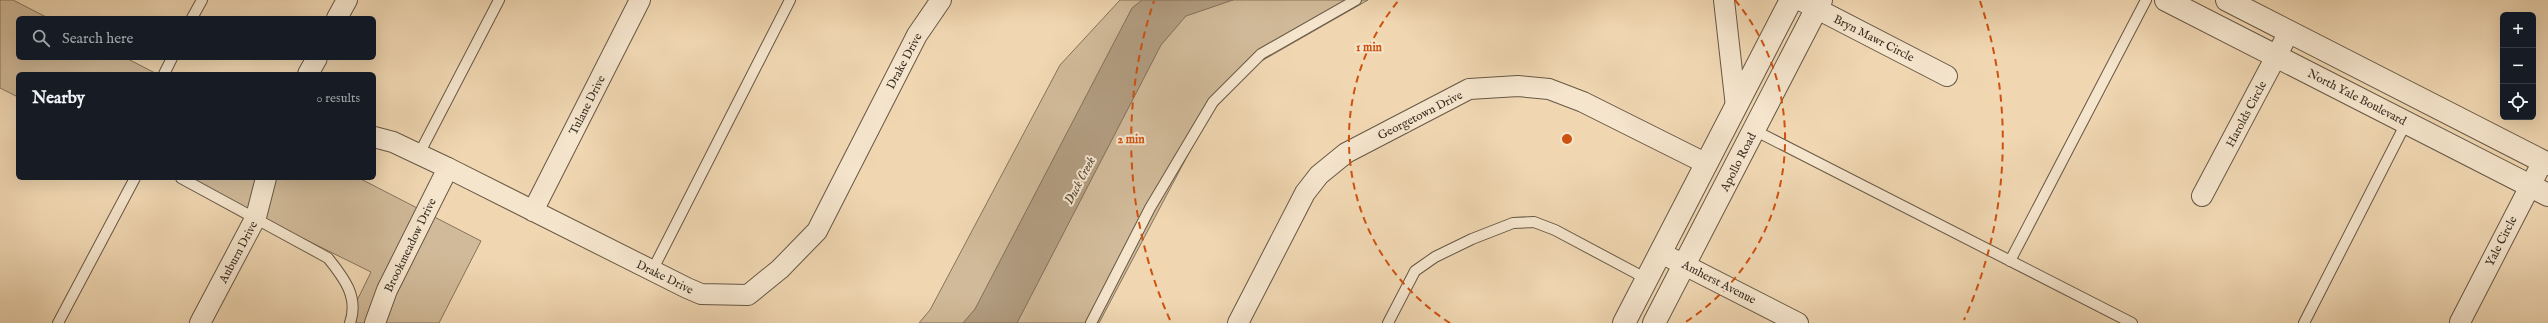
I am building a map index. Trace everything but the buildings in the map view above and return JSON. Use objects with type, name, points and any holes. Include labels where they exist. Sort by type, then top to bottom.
[{"type":"street","points":[[338,16],[347,0]]},
{"type":"street","name":"Tulane Drive","points":[[533,211],[640,0]]},
{"type":"street","name":"Drake Drive","points":[[376,138],[393,142],[419,154],[701,294],[748,295],[780,269],[817,231],[917,35],[941,0]]},
{"type":"street","points":[[1724,0],[1736,107]]},
{"type":"street","points":[[1624,323],[1791,0]]},
{"type":"street","name":"North Yale Boulevard","points":[[2166,0],[2539,190]]},
{"type":"street","points":[[2227,0],[2545,162]]},
{"type":"street","name":"Bryn Mawr Circle","points":[[1813,3],[1948,76]]},
{"type":"street","name":"Apollo Road","points":[[1654,323],[1754,130],[1813,3]]},
{"type":"street","name":"Harolds Circle","points":[[2202,196],[2290,32]]},
{"type":"street","points":[[309,72],[316,60]]},
{"type":"street","name":"Georgetown Drive","points":[[1238,323],[1305,193],[1319,175],[1346,153],[1469,89],[1518,86],[1549,89],[1583,102],[1707,164]]},
{"type":"street","name":"Yale Circle","points":[[2460,322],[2539,190],[2545,162]]},
{"type":"street","name":"Brookmeadow Drive","points":[[375,323],[386,290],[448,168]]},
{"type":"street","name":"Auburn Drive","points":[[200,323],[256,217],[265,180]]},
{"type":"street","name":"Amherst Avenue","points":[[1661,253],[1798,323]]},
{"type":"lane","points":[[193,16],[202,0]]},
{"type":"lane","points":[[419,154],[499,0]]},
{"type":"lane","points":[[652,271],[790,0]]},
{"type":"lane","points":[[1091,323],[1150,208],[1213,102],[1261,54],[1356,0]]},
{"type":"lane","points":[[2010,261],[2146,0]]},
{"type":"lane","points":[[165,72],[171,60]]},
{"type":"lane","points":[[2304,323],[2406,122]]},
{"type":"lane","points":[[1754,130],[2132,323]]},
{"type":"lane","points":[[58,323],[134,180]]},
{"type":"lane","points":[[185,180],[256,217],[328,258],[342,275],[352,294],[354,313],[350,323]]},
{"type":"lane","points":[[1388,323],[1415,271],[1441,254],[1513,223],[1534,222],[1556,230],[1647,279]]},
{"type":"shaded area","points":[[0,0],[13,0],[44,16],[16,16],[16,60],[130,60],[153,72],[16,72],[16,96],[0,88]]},
{"type":"shaded area","points":[[1120,0],[1368,0],[1258,63],[1210,113],[1099,323],[919,323],[930,310],[1060,65]]},
{"type":"shaded area","points":[[185,180],[363,180],[481,241],[439,323],[346,323],[371,272]]},
{"type":"water","name":"Duck Creek","points":[[1142,0],[1233,0],[1186,16],[1161,45],[1017,323],[963,323],[975,309],[1132,8]]}]
